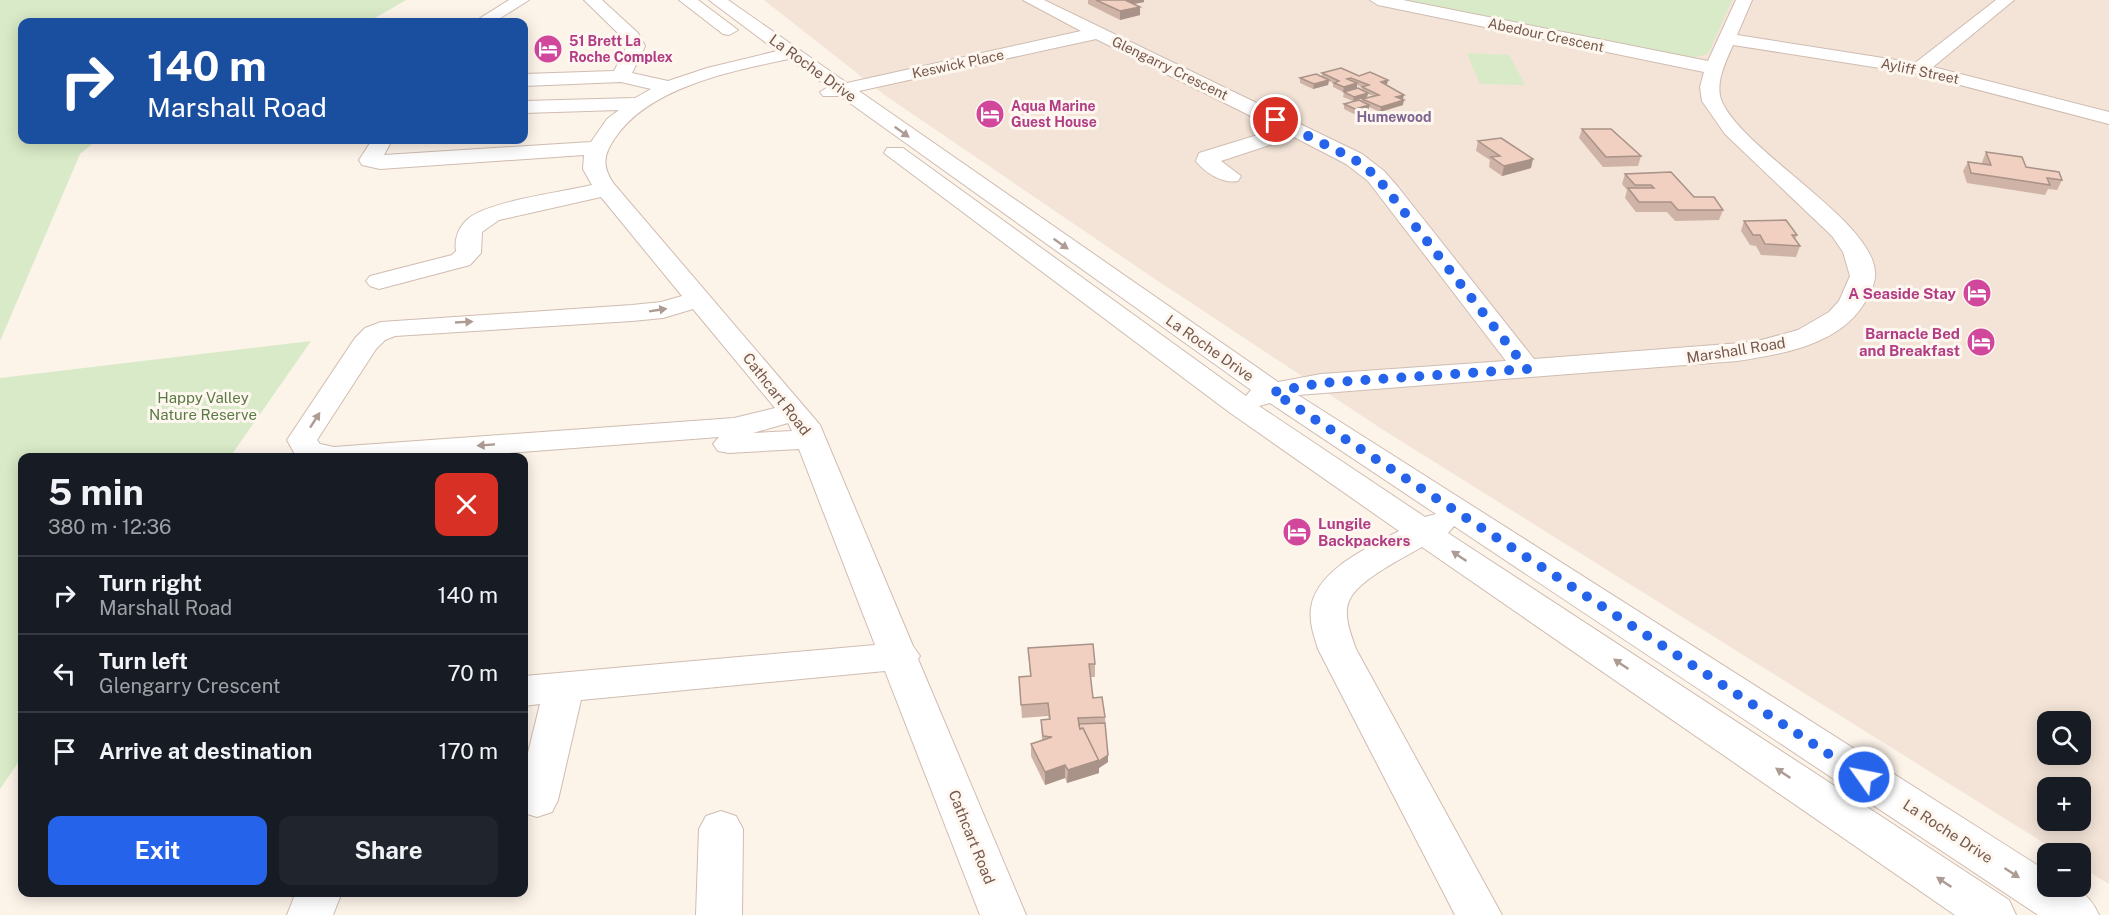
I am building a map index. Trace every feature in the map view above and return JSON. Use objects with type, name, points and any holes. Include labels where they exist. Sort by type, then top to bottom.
[{"type":"street","points":[[490,18],[521,0]]},
{"type":"street","points":[[592,0],[632,37],[636,46],[621,76]]},
{"type":"street","name":"La Roche Drive","points":[[687,0],[779,56],[1273,392],[1458,514],[2076,915]]},
{"type":"street","name":"La Roche Drive","points":[[717,0],[779,56]]},
{"type":"street","name":"Glengarry Crescent","points":[[1031,0],[1354,159],[1376,176],[1527,369]]},
{"type":"street","name":"Abedour Crescent","points":[[1378,0],[1714,68]]},
{"type":"street","name":"Marshall Road","points":[[1240,406],[1273,392],[1321,383],[1705,357],[1759,350],[1792,342],[1819,330],[1840,317],[1854,300],[1863,279],[1862,266],[1853,248],[1840,231],[1726,124],[1712,100],[1710,87],[1714,68],[1729,39],[1744,0]]},
{"type":"street","points":[[1919,69],[2006,0]]},
{"type":"street","name":"Keswick Place","points":[[830,92],[1098,33]]},
{"type":"street","name":"Ayliff Street","points":[[1729,39],[1919,69],[2109,118]]},
{"type":"street","points":[[380,144],[370,160],[380,162],[598,148],[604,135],[639,104],[672,88],[715,72],[779,56]]},
{"type":"street","points":[[528,80],[621,76],[672,88]]},
{"type":"street","name":"La Roche Drive","points":[[830,92],[1240,406],[1423,532],[1993,915]]},
{"type":"street","points":[[528,107],[591,102],[639,104]]},
{"type":"street","points":[[1230,176],[1206,161],[1207,158],[1296,130]]},
{"type":"street","name":"Cathcart Road","points":[[598,148],[594,155],[594,170],[606,189],[794,412],[812,439],[1003,915]]},
{"type":"street","points":[[379,281],[461,260],[468,253],[467,234],[475,223],[491,215],[606,189]]},
{"type":"street","points":[[318,453],[308,451],[302,440],[365,344],[375,334],[391,328],[663,310],[699,299]]},
{"type":"street","points":[[375,453],[734,427],[754,424],[794,412]]},
{"type":"street","points":[[528,457],[812,439]]},
{"type":"street","points":[[1458,514],[1423,532],[1350,578],[1335,591],[1328,625],[1337,649],[1479,915]]},
{"type":"street","points":[[528,691],[901,657]]},
{"type":"street","points":[[537,800],[564,687]]},
{"type":"street","points":[[719,915],[721,829]]},
{"type":"street","points":[[310,915],[317,897]]},
{"type":"shaded area","points":[[764,0],[2109,0],[2109,884],[2091,873],[2091,843],[2044,843],[1385,431],[1152,277],[886,96]]},
{"type":"green space","points":[[0,0],[406,0],[375,18],[18,18],[18,144],[92,144],[80,154],[0,341]]},
{"type":"green space","points":[[1393,0],[1732,0],[1708,54],[1688,59]]},
{"type":"green space","points":[[1467,53],[1509,55],[1525,85],[1480,84]]},
{"type":"green space","name":"Happy Valley Nature Reserve","points":[[311,341],[233,453],[18,453],[18,763],[0,789],[0,378]]},
{"type":"building","points":[[1096,0],[1125,0],[1140,7],[1120,11]]},
{"type":"building","points":[[1341,68],[1359,76],[1370,72],[1388,80],[1381,82],[1404,95],[1396,97],[1404,100],[1381,107],[1362,99],[1379,95],[1362,87],[1369,85],[1351,78],[1347,79],[1357,83],[1344,87],[1334,83],[1339,81],[1322,73]]},
{"type":"building","points":[[1316,74],[1329,80],[1314,84],[1300,78]]},
{"type":"building","points":[[1358,88],[1368,93],[1354,97],[1344,92]]},
{"type":"building","points":[[1359,100],[1369,105],[1355,109],[1344,104]]},
{"type":"building","points":[[1582,129],[1611,129],[1641,156],[1606,157]]},
{"type":"building","points":[[1501,138],[1533,159],[1504,166],[1491,157],[1500,156],[1478,141]]},
{"type":"building","points":[[1986,152],[2022,157],[2026,167],[2059,172],[2062,180],[2047,178],[2050,185],[1971,173],[1968,162],[1991,165]]},
{"type":"building","points":[[1671,172],[1694,197],[1714,197],[1723,210],[1678,210],[1671,202],[1639,202],[1628,188],[1654,188],[1651,185],[1635,185],[1625,174]]},
{"type":"building","points":[[1786,220],[1797,235],[1792,235],[1800,246],[1765,244],[1760,235],[1753,235],[1744,221]]},
{"type":"building","points":[[1093,644],[1095,664],[1089,664],[1093,698],[1102,697],[1105,717],[1078,718],[1080,729],[1083,728],[1099,760],[1068,770],[1065,765],[1045,772],[1031,744],[1052,737],[1043,736],[1041,720],[1050,719],[1048,703],[1021,705],[1019,677],[1031,676],[1028,648]]},
{"type":"building","points":[[1105,723],[1108,755],[1099,761],[1079,724]]},
{"type":"place","name":"51 Brett La Roche Complex","points":[[548,49]]},
{"type":"place","name":"Aqua Marine Guest House","points":[[990,114]]},
{"type":"place","name":"A Seaside Stay","points":[[1977,293]]},
{"type":"place","name":"Barnacle Bed and Breakfast","points":[[1981,342]]},
{"type":"place","name":"Lungile Backpackers","points":[[1297,532]]},
{"type":"district","name":"Humewood","points":[[1394,117]]},
{"type":"route","points":[[1276,120],[1354,159],[1376,176],[1527,369],[1321,383],[1273,392],[1864,777]]}]
